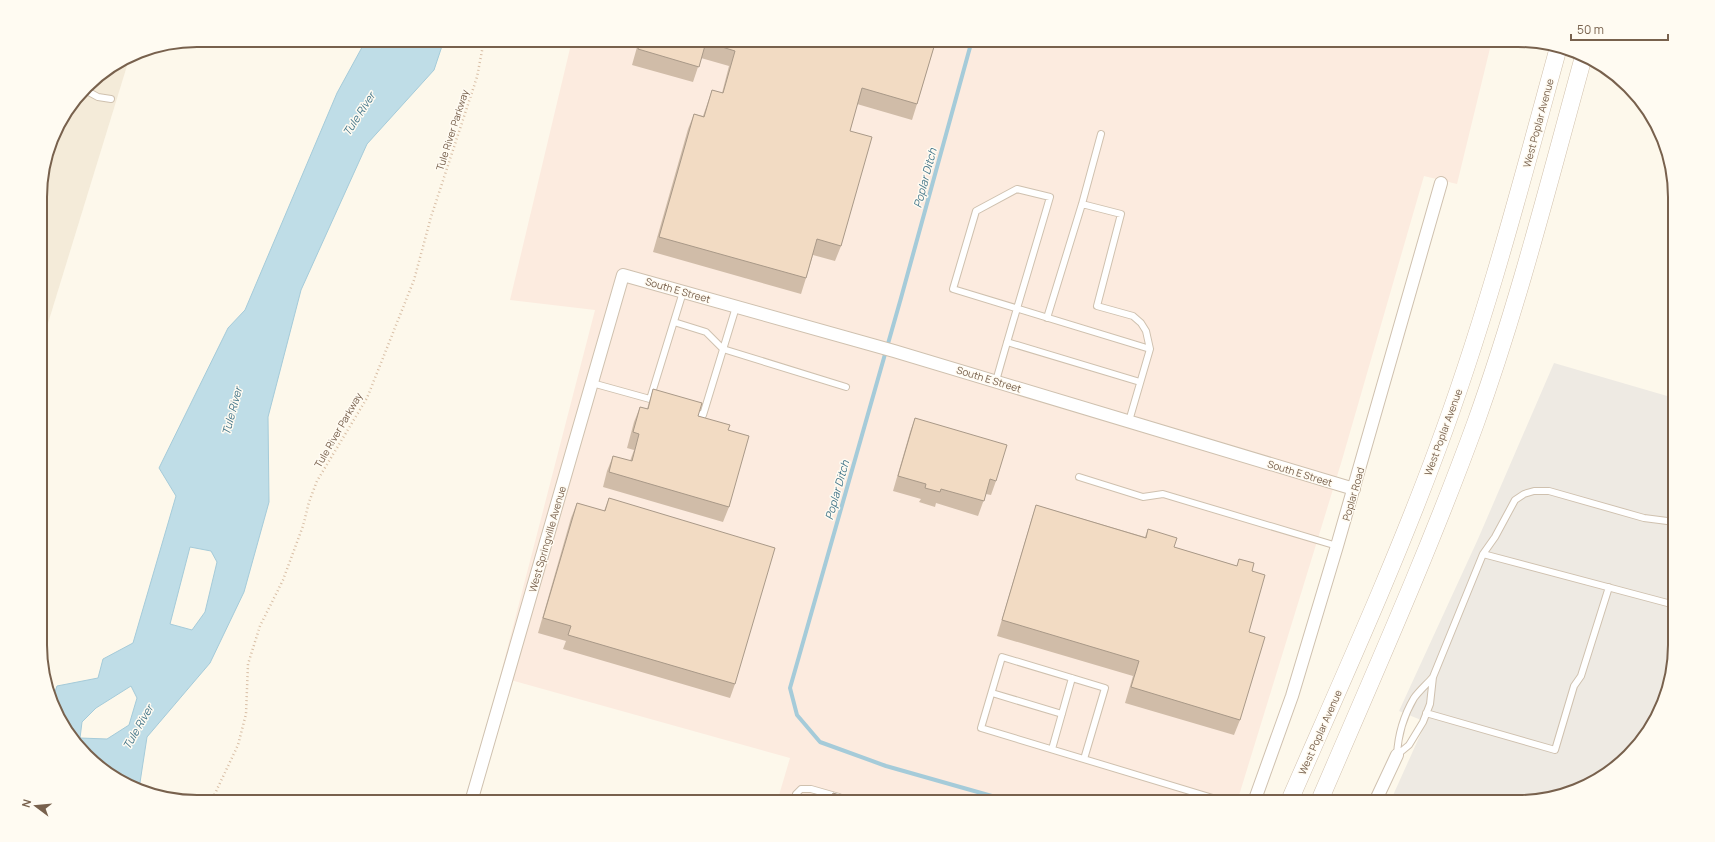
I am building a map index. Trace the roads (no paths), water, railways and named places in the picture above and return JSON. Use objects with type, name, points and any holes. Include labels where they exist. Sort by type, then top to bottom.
[{"type":"main road","name":"West Poplar Avenue","points":[[1292,795],[1399,550],[1438,448],[1459,389],[1497,267],[1557,52]]},
{"type":"main road","points":[[1322,795],[1415,578],[1476,421],[1516,297],[1582,61]]},
{"type":"street","name":"Poplar Road","points":[[1257,795],[1292,696],[1354,489],[1441,183]]},
{"type":"street","name":"South E Street","points":[[623,275],[894,351],[1354,489]]},
{"type":"street","name":"West Springville Avenue","points":[[473,795],[623,275]]},
{"type":"street","points":[[1378,795],[1397,755]]},
{"type":"lane","points":[[90,92],[98,97],[111,99]]},
{"type":"lane","points":[[1047,318],[1082,204],[1101,134]]},
{"type":"lane","points":[[996,381],[1007,342],[1017,310],[1050,197],[1017,189],[976,210],[953,289],[1017,310],[1150,349]]},
{"type":"lane","points":[[1082,204],[1121,214],[1097,306],[1134,316],[1146,331],[1150,349],[1129,421]]},
{"type":"lane","points":[[650,399],[683,292]]},
{"type":"lane","points":[[688,411],[703,415],[736,307]]},
{"type":"lane","points":[[674,322],[706,332],[723,349],[846,387]]},
{"type":"lane","points":[[1007,342],[1140,382]]},
{"type":"lane","points":[[592,383],[665,404]]},
{"type":"lane","points":[[1079,476],[1143,497],[1163,494],[1337,546]]},
{"type":"lane","points":[[1397,755],[1409,745],[1423,722],[1430,704],[1433,677],[1483,554],[1495,537],[1515,500],[1524,494],[1534,491],[1549,491],[1644,518],[1668,521]]},
{"type":"lane","points":[[1483,554],[1668,603]]},
{"type":"lane","points":[[1426,713],[1555,750],[1574,686],[1580,676],[1609,588]]},
{"type":"lane","points":[[1084,759],[1105,688],[1002,657],[982,728],[1052,749],[1084,759],[1203,795]]},
{"type":"lane","points":[[1397,755],[1398,737],[1414,698],[1433,677]]},
{"type":"lane","points":[[1052,749],[1072,678]]},
{"type":"lane","points":[[992,693],[1062,714]]},
{"type":"lane","points":[[796,795],[801,789],[811,789],[833,795]]},
{"type":"water","name":"Tule River","points":[[362,47],[442,47],[434,70],[367,144],[301,290],[268,417],[269,502],[244,592],[210,663],[147,737],[140,784],[113,770],[84,744],[72,729],[62,712],[55,692],[57,686],[98,678],[103,659],[133,643],[176,496],[159,468],[228,328],[245,310],[337,93]],"holes":[[[190,547],[211,551],[217,562],[205,612],[192,630],[170,624]],[[131,686],[137,698],[129,725],[107,739],[80,738],[82,722],[96,708]]]},
{"type":"waterway","name":"Poplar Ditch","points":[[970,47],[901,298],[790,688],[797,715],[820,742],[886,766],[988,795]]}]
